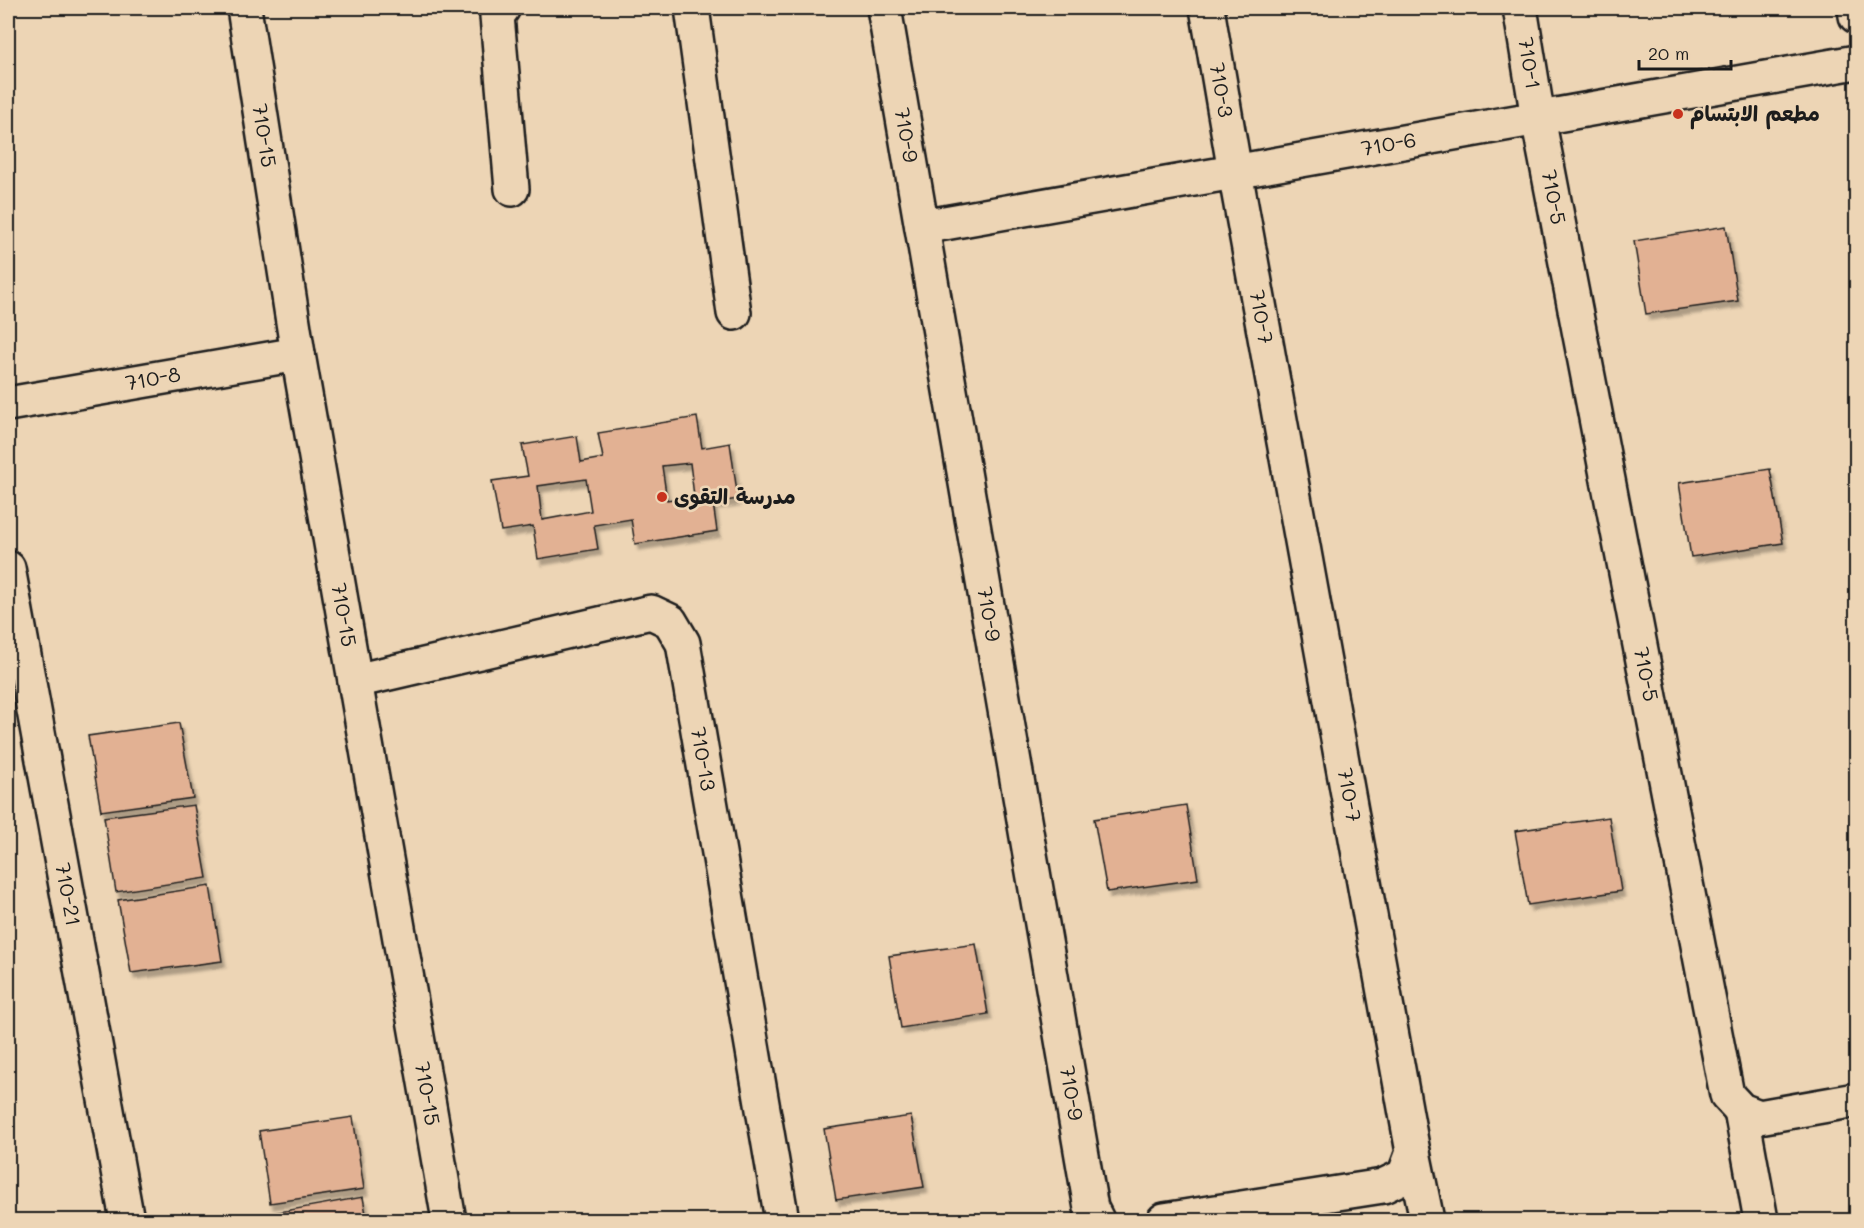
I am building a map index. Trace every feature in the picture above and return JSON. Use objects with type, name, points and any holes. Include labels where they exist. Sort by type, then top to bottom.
[{"type":"street","name":"710-15","points":[[244,8],[298,354],[449,1221]]},
{"type":"street","points":[[502,8],[497,16],[512,189]]},
{"type":"street","points":[[692,8],[734,313]]},
{"type":"street","name":"710-9","points":[[884,8],[1091,1208],[1097,1221]]},
{"type":"street","name":"710-3","points":[[1207,8],[1235,172]]},
{"type":"street","name":"710-1","points":[[1520,8],[1538,118]]},
{"type":"street","points":[[1855,8],[1857,16]]},
{"type":"street","name":"710-6","points":[[922,227],[1857,62]]},
{"type":"street","name":"710-5","points":[[1538,118],[1728,1095],[1741,1110]]},
{"type":"street","name":"710-7","points":[[1235,172],[1427,1221]]},
{"type":"street","name":"710-8","points":[[8,404],[298,354]]},
{"type":"street","name":"710-21","points":[[8,568],[127,1221]]},
{"type":"street","name":"710-13","points":[[355,681],[651,612],[670,621],[683,643],[782,1221]]},
{"type":"street","points":[[1741,1110],[1759,1117],[1857,1100]]},
{"type":"street","points":[[1741,1110],[1761,1221]]},
{"type":"street","points":[[1164,1221],[1383,1186],[1404,1176],[1413,1152]]},
{"type":"building","points":[[1726,226],[1738,301],[1646,314],[1634,241]]},
{"type":"building","points":[[697,417],[702,448],[730,443],[738,499],[713,503],[717,531],[635,544],[631,519],[594,525],[598,549],[538,559],[533,526],[501,531],[492,481],[528,476],[522,445],[577,436],[581,462],[603,458],[598,433]],"holes":[[[690,463],[694,496],[667,500],[662,466]],[[586,479],[591,511],[542,520],[538,486]]]},
{"type":"building","points":[[1770,469],[1783,543],[1691,557],[1679,483]]},
{"type":"building","points":[[179,723],[193,798],[101,811],[88,736]]},
{"type":"building","points":[[194,805],[207,878],[116,892],[104,817]]},
{"type":"building","points":[[1186,805],[1198,879],[1107,892],[1094,819]]},
{"type":"building","points":[[1609,817],[1621,891],[1528,905],[1515,831]]},
{"type":"building","points":[[210,886],[222,961],[131,973],[118,900]]},
{"type":"building","points":[[976,944],[988,1014],[901,1028],[889,956]]},
{"type":"building","points":[[911,1116],[924,1187],[836,1200],[824,1129]]},
{"type":"building","points":[[353,1117],[364,1189],[270,1203],[259,1131]]},
{"type":"building","points":[[363,1197],[367,1220],[274,1220],[273,1213]]},
{"type":"place","name":"مطعم الابتسام","points":[[1678,114]]},
{"type":"place","name":"مدرسة التقوى","points":[[662,497]]}]
